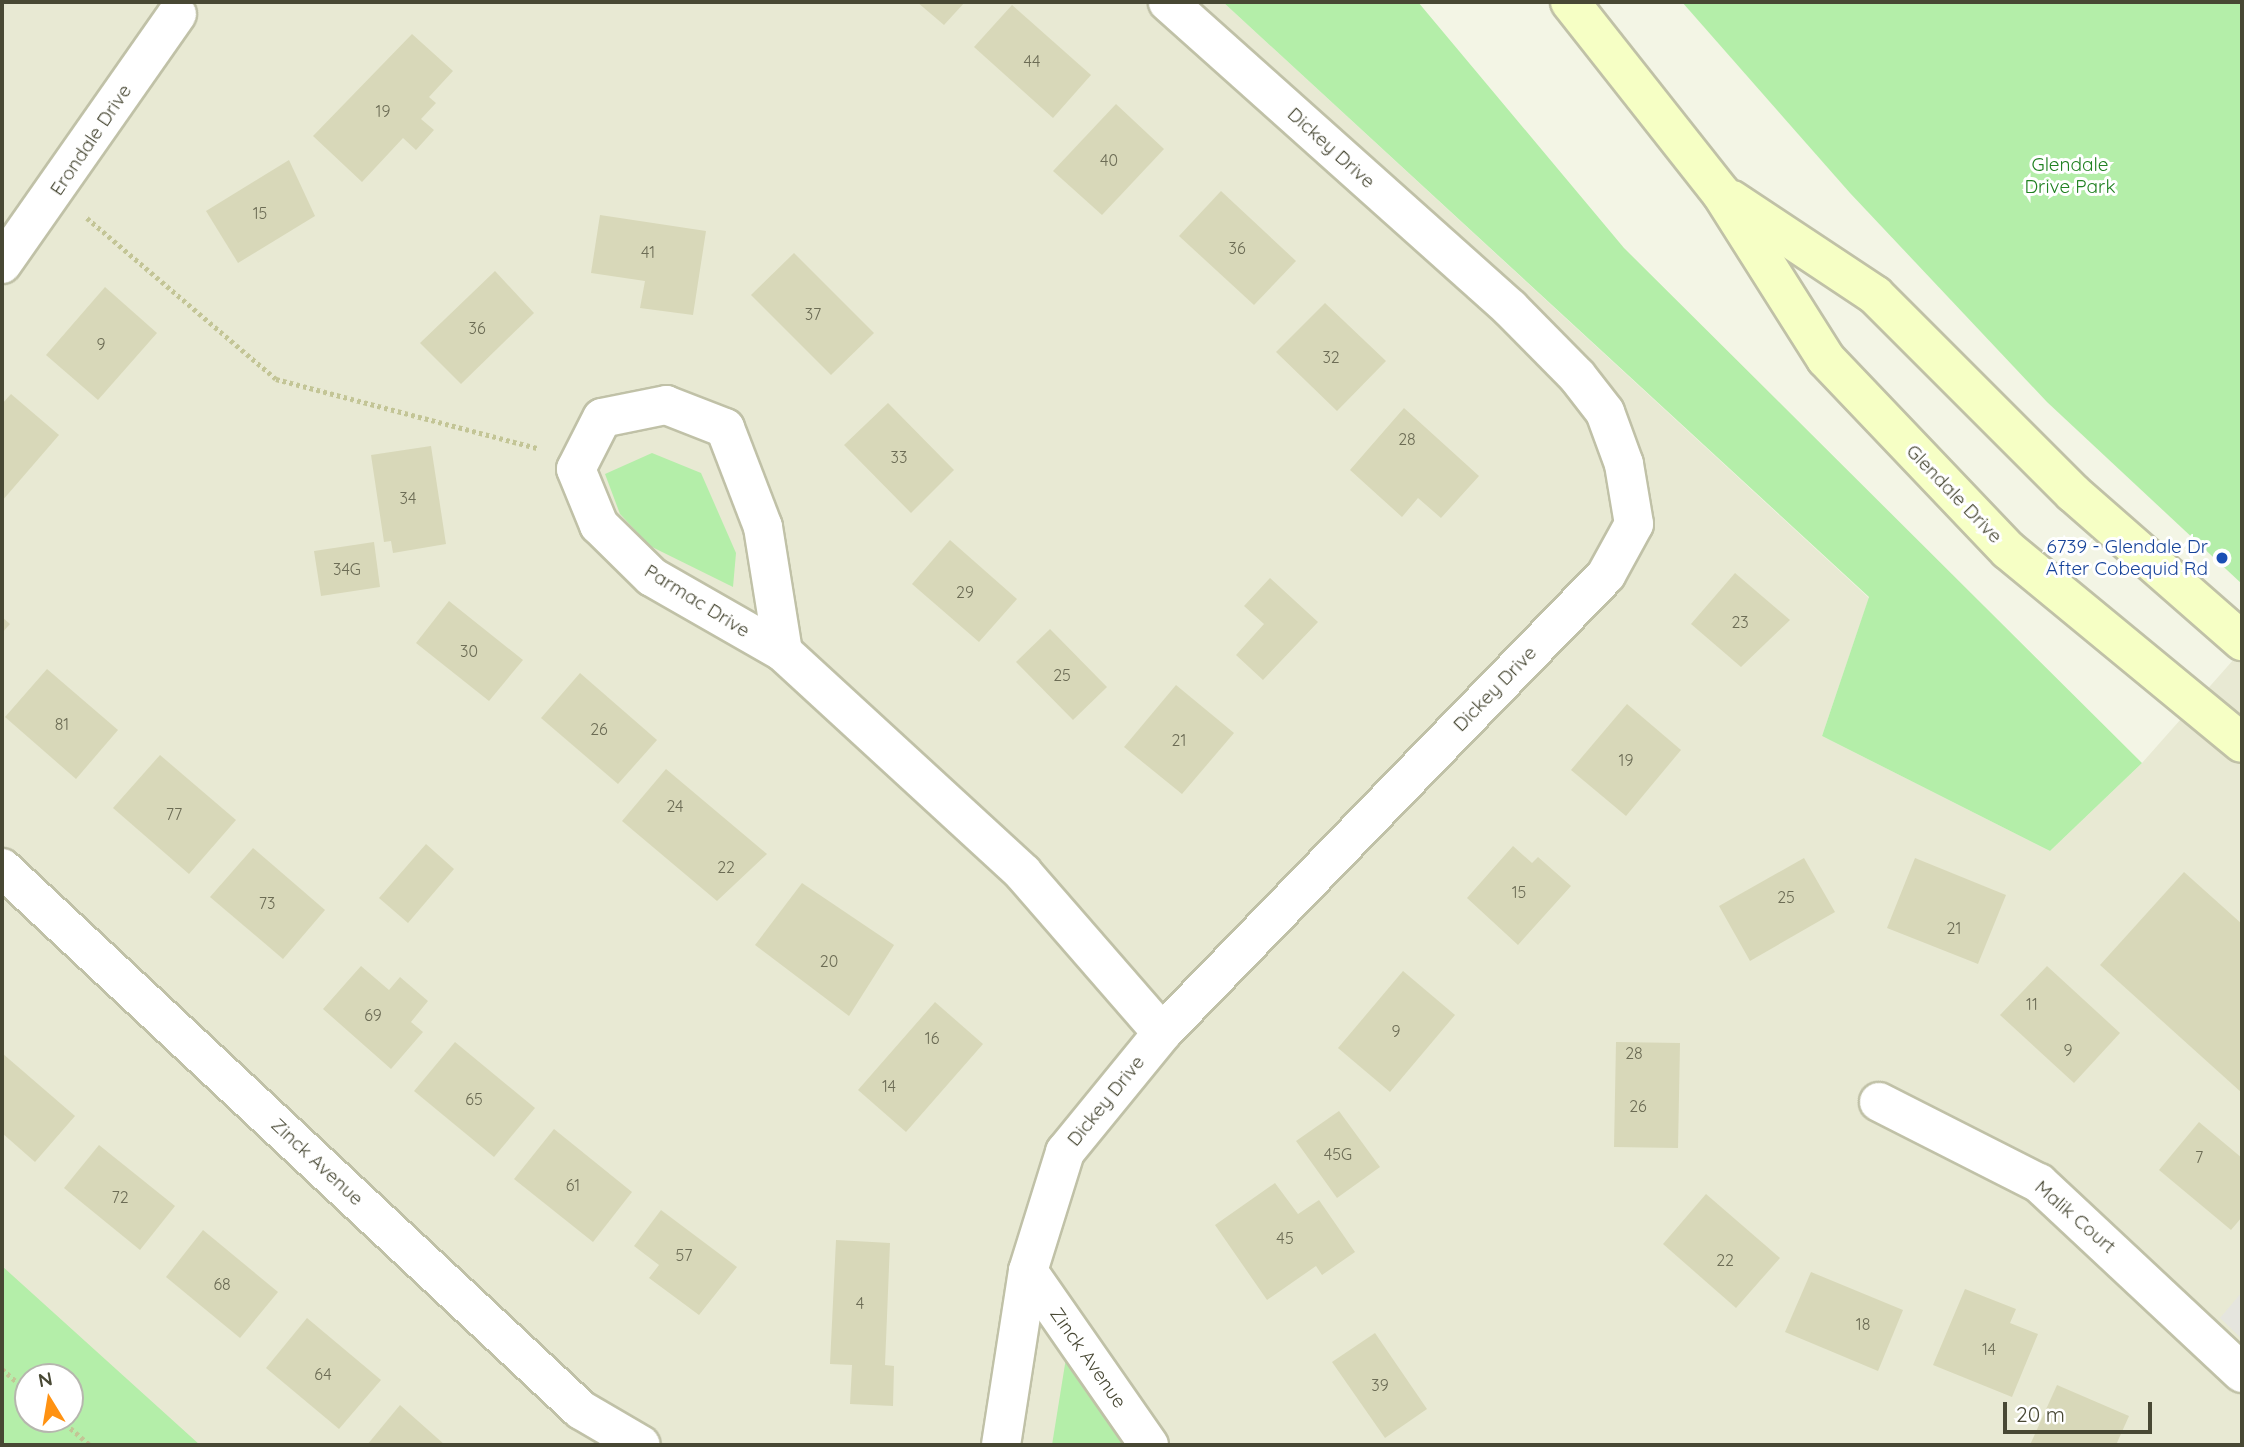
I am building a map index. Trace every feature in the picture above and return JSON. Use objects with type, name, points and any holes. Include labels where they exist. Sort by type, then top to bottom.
[{"type":"main road","name":"Glendale Drive","points":[[1570,2],[1721,194],[1845,379],[2008,550],[2242,743]]},
{"type":"main road","name":"Glendale Drive","points":[[1721,194],[1875,295],[2073,493],[2242,641]]},
{"type":"street","name":"Dickey Drive","points":[[1001,1445],[1028,1271],[1065,1152],[1162,1033],[1606,575],[1634,524],[1624,464],[1605,412],[1577,376],[1510,308],[1168,2]]},
{"type":"street","name":"Erondale Drive","points":[[2,264],[57,192],[177,14]]},
{"type":"street","name":"Parmac Drive","points":[[783,652],[763,527],[725,428],[666,405],[602,418],[576,469],[598,525],[652,577],[783,652],[1023,873],[1162,1033]]},
{"type":"street","name":"Zinck Avenue","points":[[2,868],[581,1410],[641,1445]]},
{"type":"street","name":"Malik Court","points":[[1879,1102],[2039,1184],[2242,1373]]},
{"type":"street","name":"Zinck Avenue","points":[[1028,1271],[1149,1445]]},
{"type":"path","points":[[57,192],[276,379],[529,444],[576,469]]},
{"type":"path","points":[[76,1433],[90,1445]]},
{"type":"shaded area","points":[[2,2],[1223,2],[1869,598],[1822,736],[2050,851],[2142,763],[2242,650],[2242,1445],[2,1445]]},
{"type":"shaded area","points":[[2242,1292],[2242,1339],[2220,1318]]},
{"type":"green space","points":[[1223,2],[1418,2],[1624,248],[2142,763],[2050,851],[1822,736],[1869,597]]},
{"type":"green space","name":"Glendale Drive Park","points":[[1682,2],[2242,2],[2242,584],[2047,402],[1850,193]]},
{"type":"green space","points":[[652,453],[701,473],[736,553],[733,587],[650,546],[620,514],[605,474]]},
{"type":"green space","points":[[2,1266],[200,1445],[2,1445]]},
{"type":"green space","points":[[1066,1358],[1136,1445],[1052,1445]]},
{"type":"building","points":[[917,2],[965,2],[944,25]]},
{"type":"building","points":[[1012,5],[1091,75],[1053,118],[974,47]]},
{"type":"building","points":[[412,34],[453,71],[429,97],[436,103],[421,119],[434,130],[416,150],[403,138],[362,182],[313,136]]},
{"type":"building","points":[[1116,104],[1164,149],[1102,215],[1053,171]]},
{"type":"building","points":[[289,160],[315,216],[238,263],[206,211]]},
{"type":"building","points":[[1221,191],[1296,261],[1254,305],[1179,236]]},
{"type":"building","points":[[600,215],[706,231],[693,315],[640,308],[645,281],[591,273]]},
{"type":"building","points":[[794,253],[874,333],[831,375],[751,295]]},
{"type":"building","points":[[495,271],[534,313],[461,384],[420,343]]},
{"type":"building","points":[[105,287],[157,333],[98,400],[46,355]]},
{"type":"building","points":[[1325,303],[1386,361],[1337,411],[1276,352]]},
{"type":"building","points":[[11,394],[59,435],[2,501],[2,404]]},
{"type":"building","points":[[888,403],[954,470],[911,513],[844,445]]},
{"type":"building","points":[[1404,408],[1479,476],[1441,518],[1418,498],[1402,517],[1350,470]]},
{"type":"building","points":[[431,446],[446,544],[393,553],[391,541],[384,542],[371,455]]},
{"type":"building","points":[[950,540],[1017,599],[979,642],[912,584]]},
{"type":"building","points":[[374,542],[380,587],[321,596],[314,551]]},
{"type":"building","points":[[1735,573],[1790,620],[1741,667],[1691,624]]},
{"type":"building","points":[[1270,578],[1318,622],[1263,680],[1236,655],[1264,624],[1244,606]]},
{"type":"building","points":[[449,601],[523,660],[489,701],[416,643]]},
{"type":"building","points":[[2,617],[10,624],[2,633]]},
{"type":"building","points":[[1050,629],[1107,687],[1073,720],[1016,662]]},
{"type":"building","points":[[47,669],[118,730],[76,779],[5,717]]},
{"type":"building","points":[[580,673],[657,740],[618,784],[541,718]]},
{"type":"building","points":[[1176,685],[1234,733],[1182,794],[1124,747]]},
{"type":"building","points":[[1627,704],[1681,750],[1626,816],[1571,770]]},
{"type":"building","points":[[160,755],[236,820],[189,874],[113,808]]},
{"type":"building","points":[[666,769],[767,854],[717,901],[622,821]]},
{"type":"building","points":[[426,844],[454,869],[408,923],[379,898]]},
{"type":"building","points":[[1513,846],[1532,863],[1538,857],[1571,886],[1518,945],[1467,898]]},
{"type":"building","points":[[253,848],[325,910],[283,959],[210,897]]},
{"type":"building","points":[[1804,858],[1835,912],[1750,961],[1719,906]]},
{"type":"building","points":[[1915,858],[2006,895],[1978,964],[1887,928]]},
{"type":"building","points":[[2184,872],[2242,924],[2242,1093],[2100,965]]},
{"type":"building","points":[[802,883],[894,945],[849,1016],[755,945]]},
{"type":"building","points":[[361,966],[389,990],[400,977],[428,1001],[411,1022],[423,1032],[391,1069],[323,1009]]},
{"type":"building","points":[[2047,966],[2120,1033],[2074,1083],[2000,1015]]},
{"type":"building","points":[[1403,971],[1455,1015],[1390,1092],[1338,1048]]},
{"type":"building","points":[[935,1002],[983,1044],[906,1132],[858,1090]]},
{"type":"building","points":[[455,1042],[535,1108],[494,1157],[414,1091]]},
{"type":"building","points":[[1616,1042],[1680,1043],[1678,1148],[1614,1147]]},
{"type":"building","points":[[2,1053],[75,1116],[35,1162],[2,1133]]},
{"type":"building","points":[[1339,1111],[1380,1167],[1337,1198],[1296,1141]]},
{"type":"building","points":[[2199,1122],[2242,1158],[2242,1217],[2231,1230],[2159,1170]]},
{"type":"building","points":[[554,1129],[632,1192],[593,1242],[514,1179]]},
{"type":"building","points":[[99,1145],[175,1206],[140,1250],[64,1188]]},
{"type":"building","points":[[1275,1183],[1298,1214],[1319,1200],[1355,1252],[1322,1275],[1316,1266],[1267,1300],[1215,1225]]},
{"type":"building","points":[[1706,1194],[1780,1258],[1736,1308],[1663,1244]]},
{"type":"building","points":[[661,1210],[737,1267],[699,1315],[649,1278],[659,1265],[634,1246]]},
{"type":"building","points":[[203,1230],[278,1292],[240,1338],[166,1277]]},
{"type":"building","points":[[836,1240],[890,1243],[885,1365],[894,1366],[893,1406],[850,1404],[852,1365],[830,1364]]},
{"type":"building","points":[[1811,1272],[1903,1310],[1878,1371],[1785,1332]]},
{"type":"building","points":[[1965,1289],[2016,1309],[2010,1323],[2038,1334],[2012,1397],[1933,1365]]},
{"type":"building","points":[[307,1318],[381,1380],[339,1429],[266,1368]]},
{"type":"building","points":[[1375,1333],[1427,1409],[1385,1438],[1332,1362]]},
{"type":"building","points":[[2057,1385],[2129,1416],[2116,1445],[2030,1445]]},
{"type":"building","points":[[400,1405],[445,1445],[367,1445]]},
{"type":"place","name":"6739 - Glendale Dr After Cobequid Rd","points":[[2222,558]]}]
